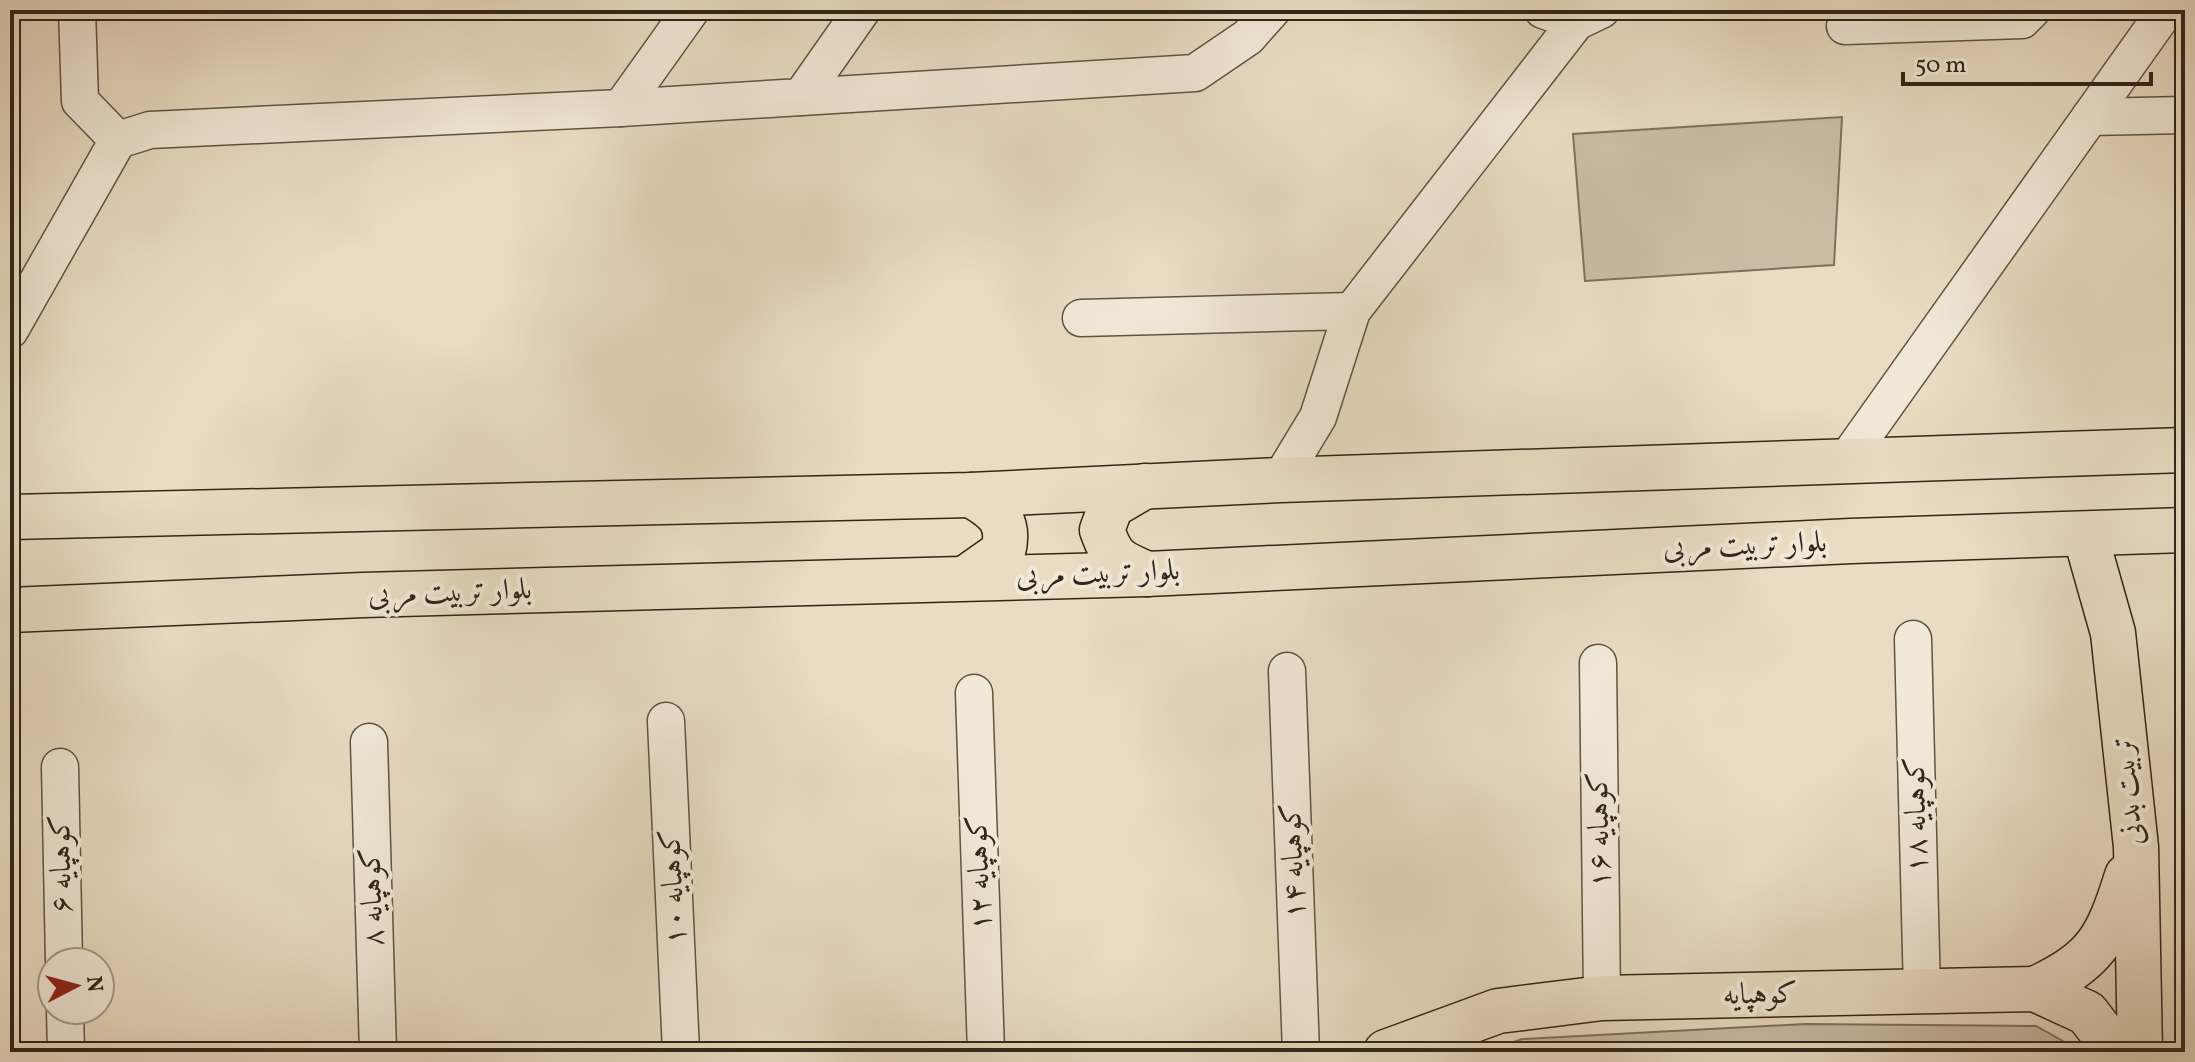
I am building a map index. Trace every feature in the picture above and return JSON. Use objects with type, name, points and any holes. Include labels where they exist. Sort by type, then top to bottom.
[{"type":"main road","points":[[10,517],[971,495],[1280,480],[2185,450]]},
{"type":"main road","points":[[1145,486],[1111,506],[1102,530],[1111,554],[1124,564],[1147,574]]},
{"type":"main road","points":[[966,578],[1003,552],[1007,537],[1001,518],[989,505],[971,495]]},
{"type":"main road","name":"بلوار تربیت مربی","points":[[10,610],[363,595],[1147,574],[1804,543],[2185,530]]},
{"type":"main road","name":"تربیت بدنی","points":[[2085,534],[2113,633],[2136,847],[2140,1052]]},
{"type":"main road","points":[[2035,989],[2068,973],[2095,948],[2112,923],[2136,847]]},
{"type":"main road","name":"کوهپایه","points":[[1386,1052],[1498,1011],[1602,998],[2035,989],[2087,1013],[2117,1052]]},
{"type":"street","points":[[77,10],[80,101],[118,140]]},
{"type":"street","points":[[621,108],[691,10]]},
{"type":"street","points":[[801,97],[862,10]]},
{"type":"street","points":[[10,330],[118,140],[150,130],[621,108],[1195,73],[1248,37],[1272,10]]},
{"type":"street","points":[[1845,26],[2022,20],[2032,10]]},
{"type":"street","points":[[1847,459],[2166,10]]},
{"type":"street","points":[[1280,480],[1318,417],[1352,311],[1574,14]]},
{"type":"street","points":[[2090,117],[2185,115]]},
{"type":"street","points":[[1081,318],[1352,311]]},
{"type":"street","name":"کوهپایه ۱۸","points":[[1913,639],[1922,992]]},
{"type":"street","name":"کوهپایه ۱۶","points":[[1598,663],[1602,998]]},
{"type":"street","name":"کوهپایه ۱۴","points":[[1287,671],[1301,1052]]},
{"type":"street","name":"کوهپایه ۱۲","points":[[974,693],[986,1052]]},
{"type":"street","name":"کوهپایه ۱۰","points":[[666,721],[681,1052]]},
{"type":"street","name":"کوهپایه ۸","points":[[369,742],[378,1052]]},
{"type":"street","name":"کوهپایه ۶","points":[[60,767],[64,946]]},
{"type":"street","points":[[65,1026],[66,1052]]},
{"type":"shaded area","points":[[1842,117],[1834,265],[1585,281],[1573,134]]},
{"type":"shaded area","points":[[1805,1024],[2036,1026],[2070,1045],[2070,1052],[1486,1052],[1522,1039]]}]
